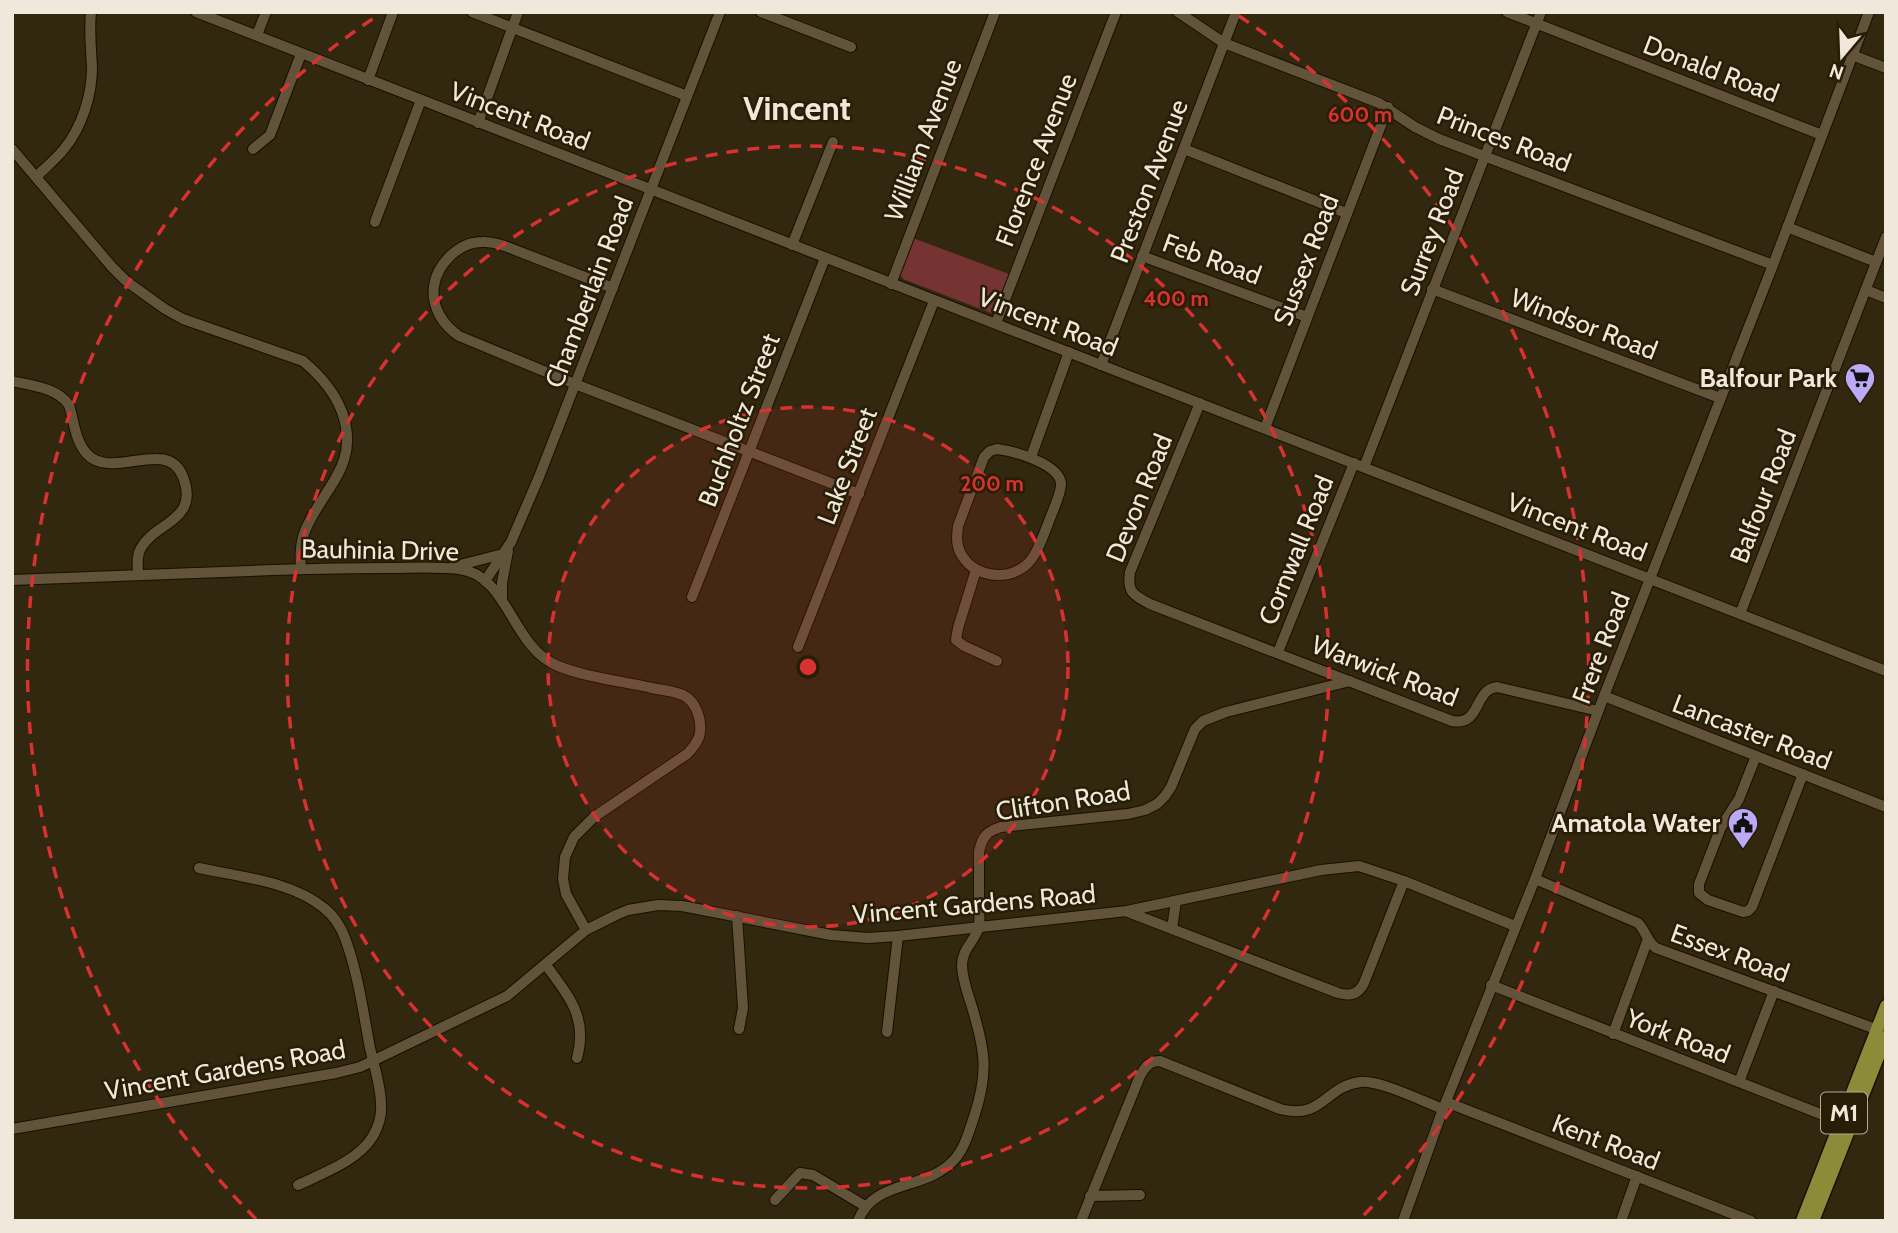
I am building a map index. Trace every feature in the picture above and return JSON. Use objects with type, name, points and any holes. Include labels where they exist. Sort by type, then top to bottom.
[{"type":"main road","name":"M1","points":[[1802,1221],[1883,1033],[1886,1006]]},
{"type":"main road","name":"M1","points":[[1813,1221],[1845,1124]]},
{"type":"street","points":[[37,176],[64,150],[81,119],[91,86],[91,12]]},
{"type":"street","name":"Vincent Road","points":[[196,12],[1740,614],[1885,667]]},
{"type":"street","points":[[257,35],[266,12]]},
{"type":"street","points":[[368,80],[393,12]]},
{"type":"street","points":[[472,12],[687,96]]},
{"type":"street","points":[[478,123],[517,12]]},
{"type":"street","name":"Chamberlain Road","points":[[485,581],[506,551],[539,477],[720,12]]},
{"type":"street","points":[[761,12],[851,47]]},
{"type":"street","name":"William Avenue","points":[[891,284],[995,12]]},
{"type":"street","name":"Florence Avenue","points":[[996,323],[1116,12]]},
{"type":"street","name":"Princes Road","points":[[1178,12],[1224,43],[1388,107],[1420,129],[1448,142],[1773,265]]},
{"type":"street","name":"Preston Avenue","points":[[1101,365],[1236,12]]},
{"type":"street","name":"Donald Road","points":[[1507,12],[1822,135]]},
{"type":"street","name":"Surrey Road","points":[[1359,465],[1433,289],[1541,12]]},
{"type":"street","name":"Frere Road","points":[[1403,1221],[1444,1105],[1535,879],[1869,12]]},
{"type":"street","points":[[253,149],[270,135],[301,54]]},
{"type":"street","points":[[1852,55],[1886,68]]},
{"type":"street","points":[[375,222],[421,100]]},
{"type":"street","name":"Sussex Road","points":[[1265,428],[1388,107]]},
{"type":"street","points":[[792,246],[833,142]]},
{"type":"street","points":[[12,149],[98,252],[126,281],[183,319],[303,361],[329,386],[346,423],[347,453],[304,533],[300,569]]},
{"type":"street","points":[[1184,149],[1346,213]]},
{"type":"street","points":[[1787,227],[1876,262]]},
{"type":"street","name":"Balfour Road","points":[[1740,614],[1886,237]]},
{"type":"street","points":[[613,288],[505,247],[481,242],[459,248],[447,259],[434,286],[439,315],[447,328],[459,336],[859,494]]},
{"type":"street","name":"Feb Road","points":[[1142,256],[1307,317]]},
{"type":"street","name":"Buchholtz Street","points":[[692,597],[825,258]]},
{"type":"street","name":"Windsor Road","points":[[1433,289],[1720,398]]},
{"type":"street","points":[[1866,290],[1886,298]]},
{"type":"street","name":"Lake Street","points":[[798,647],[934,301]]},
{"type":"street","points":[[1031,457],[1069,352]]},
{"type":"street","points":[[12,381],[53,391],[65,400],[69,405],[79,442],[94,460],[105,464],[156,458],[165,460],[180,470],[187,494],[183,507],[174,520],[143,544],[138,553],[138,574]]},
{"type":"street","name":"Devon Road","points":[[1146,602],[1130,590],[1130,572],[1200,403]]},
{"type":"street","points":[[997,449],[1031,457],[1050,468],[1058,475],[1061,483],[1037,550],[1032,559],[1014,572],[1002,576],[976,570],[959,551],[956,538],[984,457],[997,449]]},
{"type":"street","name":"Cornwall Road","points":[[1278,652],[1359,465]]},
{"type":"street","points":[[445,569],[506,551],[503,601]]},
{"type":"street","name":"Bauhinia Drive","points":[[12,580],[300,569],[465,570],[494,589],[530,645],[553,664],[582,674],[683,695],[694,705],[699,719],[699,737],[694,747],[594,817],[569,846],[563,869],[566,894],[586,930]]},
{"type":"street","points":[[976,570],[957,628],[957,640],[997,661]]},
{"type":"street","name":"Warwick Road","points":[[1146,602],[1452,721],[1465,722],[1486,691],[1497,687],[1598,711]]},
{"type":"street","points":[[1306,692],[1314,681],[1314,667]]},
{"type":"street","name":"Clifton Road","points":[[979,926],[979,852],[985,835],[992,830],[1146,810],[1157,804],[1171,787],[1195,729],[1202,721],[1226,712],[1350,681]]},
{"type":"street","name":"Lancaster Road","points":[[1604,696],[1886,807]]},
{"type":"street","points":[[1756,757],[1739,799],[1721,827],[1699,884],[1699,893],[1708,900],[1743,912],[1752,907],[1803,774]]},
{"type":"street","name":"Vincent Gardens Road","points":[[12,1129],[336,1073],[373,1062],[501,999],[586,930],[628,910],[659,905],[682,906],[831,935],[868,938],[1127,911],[1321,870],[1359,866],[1404,881],[1515,926]]},
{"type":"street","points":[[198,868],[302,893],[328,911],[345,937],[355,971],[382,1107],[378,1125],[365,1146],[349,1158],[298,1185]]},
{"type":"street","name":"Essex Road","points":[[1535,879],[1638,923],[1656,948],[1883,1033]]},
{"type":"street","points":[[1127,911],[1338,993],[1351,995],[1361,989],[1364,983],[1404,881]]},
{"type":"street","points":[[1172,929],[1177,901]]},
{"type":"street","points":[[737,916],[743,1008],[739,1029]]},
{"type":"street","points":[[858,1221],[865,1206],[877,1196],[934,1175],[947,1167],[956,1158],[969,1132],[978,1105],[985,1065],[962,964],[964,953],[979,926]]},
{"type":"street","points":[[887,1032],[898,936]]},
{"type":"street","points":[[1613,1034],[1648,939]]},
{"type":"street","points":[[546,965],[569,997],[579,1017],[581,1039],[577,1058]]},
{"type":"street","name":"York Road","points":[[1491,985],[1845,1124]]},
{"type":"street","points":[[1739,1082],[1774,991]]},
{"type":"street","name":"Kent Road","points":[[1090,1196],[1140,1076],[1146,1066],[1160,1061],[1293,1112],[1314,1109],[1336,1091],[1350,1084],[1378,1084],[1444,1105],[1751,1221]]},
{"type":"street","points":[[775,1200],[803,1173],[813,1175],[865,1206]]},
{"type":"street","points":[[1621,1221],[1637,1176]]},
{"type":"street","points":[[1081,1221],[1090,1196],[1140,1195]]},
{"type":"shaded area","points":[[913,238],[1009,274],[995,312],[991,313],[903,279],[900,274]]},
{"type":"place","name":"Balfour Park","points":[[1860,405]]},
{"type":"place","name":"Amatola Water","points":[[1743,850]]},
{"type":"district","name":"Vincent","points":[[797,108]]}]
